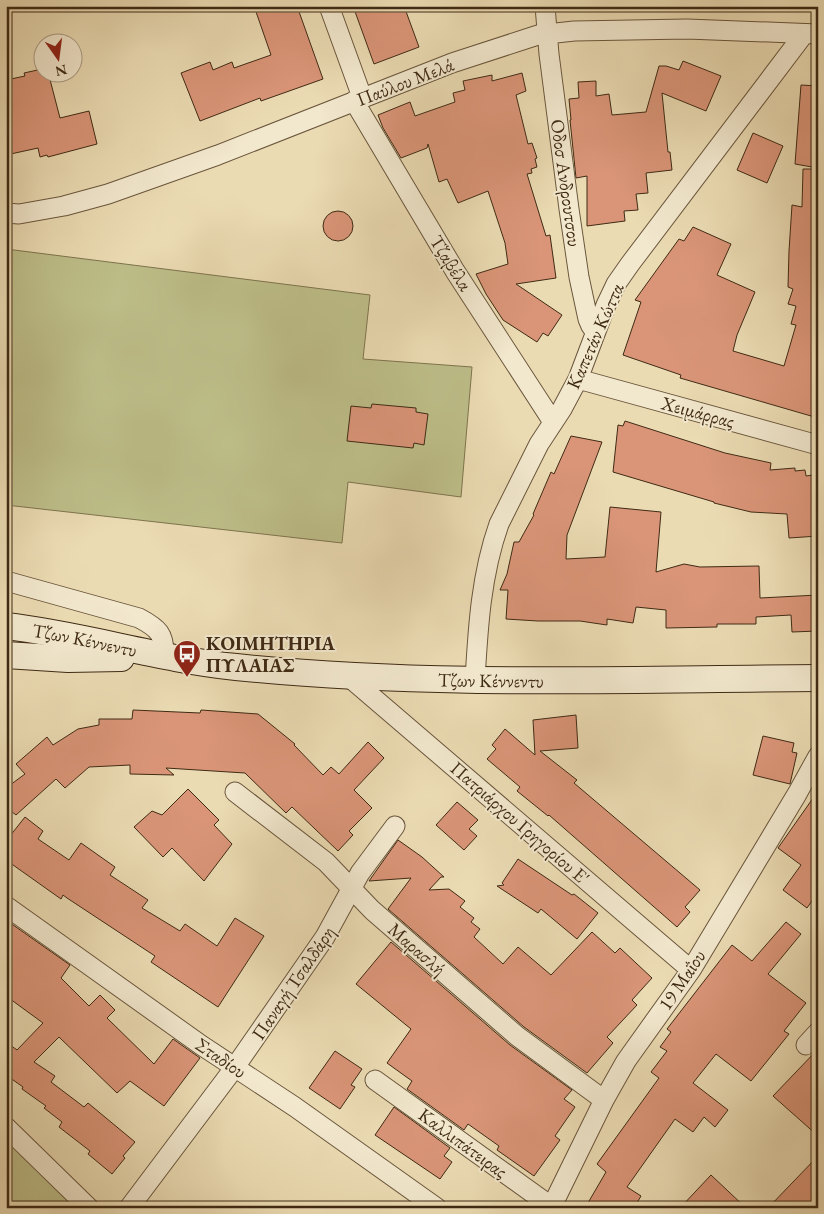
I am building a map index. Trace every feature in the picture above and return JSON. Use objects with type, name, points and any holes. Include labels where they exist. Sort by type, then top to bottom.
[{"type":"main road","name":"Τζων Κέννεντυ","points":[[6,626],[62,634],[164,657],[234,667],[349,676],[475,680],[818,678]]},
{"type":"main road","name":"Τζων Κέννεντυ","points":[[6,655],[68,659],[164,657]]},
{"type":"main road","points":[[6,673],[36,658]]},
{"type":"street","name":"Τζαβέλα","points":[[329,6],[358,99],[455,272],[553,422]]},
{"type":"street","name":"Οδοσ Ανδρουτσου","points":[[545,6],[547,34],[579,277],[588,320],[591,326],[596,329]]},
{"type":"street","name":"Παύλου Μελά","points":[[6,213],[19,214],[64,206],[108,194],[218,154],[460,60],[527,38],[547,34],[631,29],[687,29],[811,34]]},
{"type":"street","name":"Καπετάν Κώττα","points":[[475,680],[481,600],[486,567],[499,524],[539,444],[578,379],[611,293],[630,264],[811,34]]},
{"type":"street","name":"Χειμάρρας","points":[[578,379],[818,445]]},
{"type":"street","points":[[6,581],[139,618],[154,625],[161,635],[164,657]]},
{"type":"street","name":"Πατριάρχου Γρηγορίου Ε'","points":[[349,676],[691,970]]},
{"type":"street","name":"19 Μαΐου","points":[[551,1207],[604,1100],[633,1050],[691,970],[818,756]]},
{"type":"street","name":"Μαρασλή","points":[[235,792],[314,852],[372,910],[516,1036],[604,1100]]},
{"type":"street","name":"Παναγή Τσαλδάρη","points":[[130,1208],[235,1067],[330,931],[351,889],[395,826]]},
{"type":"street","name":"Σταδίου","points":[[6,906],[437,1208]]},
{"type":"street","name":"Καλλιπάτειρας","points":[[375,1080],[551,1207]]},
{"type":"street","points":[[6,1128],[89,1208]]},
{"type":"green space","points":[[6,249],[370,295],[363,359],[472,367],[461,497],[348,482],[342,543],[6,505]]},
{"type":"green space","points":[[6,1134],[82,1208],[15,1208],[6,1199]]},
{"type":"building","points":[[254,6],[297,6],[323,79],[261,101],[260,98],[200,121],[181,73],[210,62],[213,70],[232,62],[234,68],[271,55]]},
{"type":"building","points":[[353,6],[404,6],[419,47],[374,64]]},
{"type":"building","points":[[683,61],[721,76],[706,111],[662,93],[668,152],[670,152],[672,170],[646,173],[648,193],[636,194],[638,210],[624,211],[625,221],[587,226],[587,176],[576,178],[570,120],[569,99],[579,98],[578,82],[596,81],[596,96],[609,94],[612,115],[646,112],[659,66],[679,70]]},
{"type":"building","points":[[32,71],[32,82],[51,82],[60,118],[89,111],[97,144],[48,157],[47,155],[40,157],[38,148],[6,155],[6,80],[25,76],[24,73]]},
{"type":"building","points":[[522,73],[526,91],[516,95],[528,144],[532,143],[537,158],[535,159],[537,167],[531,169],[532,173],[527,174],[546,236],[550,235],[556,278],[516,284],[562,315],[548,336],[543,333],[537,342],[503,320],[476,274],[508,264],[505,243],[488,191],[458,203],[447,179],[439,182],[428,144],[427,148],[401,158],[383,128],[378,115],[410,102],[415,116],[455,102],[453,93],[465,90],[463,81],[492,75],[492,81]]},
{"type":"building","points":[[801,85],[818,86],[818,168],[795,164]]},
{"type":"building","points":[[753,133],[783,146],[767,183],[737,170]]},
{"type":"building","points":[[803,169],[818,169],[818,418],[680,378],[681,375],[623,355],[641,302],[635,300],[679,239],[684,241],[693,227],[731,244],[717,275],[755,292],[737,335],[733,351],[784,366],[796,325],[791,324],[796,306],[788,304],[793,289],[788,287],[789,251],[792,205],[802,207]]},
{"type":"building","points":[[338,211],[349,215],[353,226],[349,237],[338,241],[327,237],[323,226],[327,215]]},
{"type":"building","points":[[372,404],[416,408],[416,412],[428,414],[424,445],[414,443],[413,448],[347,441],[351,406],[371,408]]},
{"type":"building","points":[[625,421],[725,453],[771,463],[770,470],[795,468],[795,471],[805,470],[806,476],[813,475],[814,478],[818,478],[818,536],[789,538],[787,514],[751,512],[714,503],[613,472],[618,425],[623,426]]},
{"type":"building","points":[[571,436],[602,442],[567,535],[566,559],[605,557],[610,507],[661,512],[656,572],[684,564],[700,567],[759,566],[760,598],[818,595],[818,631],[792,632],[791,615],[756,617],[756,624],[717,624],[717,627],[666,628],[666,610],[636,607],[633,623],[607,619],[607,625],[580,621],[506,619],[508,590],[500,590],[507,574],[514,542],[519,542],[534,515],[551,472],[554,474]]},
{"type":"building","points":[[133,710],[200,713],[201,710],[258,714],[295,744],[323,775],[331,767],[339,774],[368,742],[384,758],[354,790],[372,808],[349,831],[353,835],[338,851],[292,807],[286,813],[245,773],[166,768],[174,775],[130,774],[130,765],[89,767],[65,788],[56,779],[16,815],[6,807],[6,788],[25,774],[16,764],[47,737],[53,745],[78,729],[99,725],[99,719],[132,719]]},
{"type":"building","points":[[576,715],[578,748],[540,751],[577,780],[574,783],[700,890],[685,907],[690,912],[677,927],[549,815],[517,791],[520,787],[487,759],[496,749],[492,745],[505,729],[535,755],[533,720]]},
{"type":"building","points":[[763,736],[794,743],[792,752],[797,753],[790,784],[753,775]]},
{"type":"building","points":[[188,789],[219,820],[214,825],[232,844],[204,881],[172,848],[163,857],[134,827],[152,811],[162,815]]},
{"type":"building","points":[[818,791],[818,892],[807,908],[783,890],[801,865],[778,848]]},
{"type":"building","points":[[457,802],[478,820],[469,829],[477,836],[464,850],[436,825]]},
{"type":"building","points":[[25,817],[43,831],[38,839],[69,860],[81,843],[115,867],[110,875],[148,900],[142,908],[180,931],[185,924],[217,946],[235,918],[264,936],[218,1007],[151,962],[155,956],[63,895],[61,899],[6,860],[6,841]]},
{"type":"building","points":[[398,840],[422,857],[444,877],[441,877],[429,890],[449,889],[465,901],[460,907],[474,918],[471,922],[480,929],[474,937],[503,964],[518,947],[551,975],[592,932],[615,953],[620,948],[652,978],[632,1000],[637,1005],[607,1037],[613,1043],[587,1073],[524,1027],[388,909],[411,878],[369,881]]},
{"type":"building","points":[[518,859],[572,895],[574,894],[598,913],[577,939],[541,909],[538,913],[497,886],[504,885],[502,883]]},
{"type":"building","points":[[6,920],[70,965],[61,978],[89,1006],[100,995],[115,1010],[107,1018],[154,1064],[173,1039],[200,1058],[164,1106],[130,1081],[117,1093],[59,1037],[34,1062],[55,1076],[51,1082],[84,1107],[88,1103],[135,1142],[123,1156],[125,1158],[112,1174],[88,1154],[90,1151],[59,1127],[62,1122],[44,1108],[46,1106],[6,1075],[6,1042],[17,1050],[43,1023],[6,996]]},
{"type":"building","points":[[786,922],[801,934],[768,974],[806,1003],[784,1031],[789,1034],[751,1081],[716,1054],[693,1083],[728,1110],[715,1127],[704,1117],[693,1132],[675,1119],[627,1187],[641,1196],[634,1208],[585,1208],[606,1172],[597,1164],[659,1078],[651,1072],[667,1051],[660,1047],[671,1032],[667,1029],[732,945],[752,961]]},
{"type":"building","points":[[391,942],[510,1045],[572,1090],[564,1099],[575,1107],[555,1136],[560,1140],[534,1176],[497,1150],[499,1146],[468,1124],[464,1130],[407,1089],[412,1081],[387,1063],[411,1029],[356,984]]},
{"type":"building","points":[[818,1049],[818,1136],[773,1096]]},
{"type":"building","points":[[335,1051],[362,1069],[351,1085],[355,1087],[340,1109],[309,1088]]},
{"type":"building","points":[[394,1107],[450,1148],[444,1156],[452,1162],[440,1179],[375,1135]]},
{"type":"building","points":[[818,1156],[818,1208],[768,1208]]},
{"type":"building","points":[[711,1175],[746,1208],[680,1208]]},
{"type":"place","name":"ΚΟΙΜΗΤΗΡΙΑ ΠΥΛΑΙΑΣ","points":[[187,678]]}]
